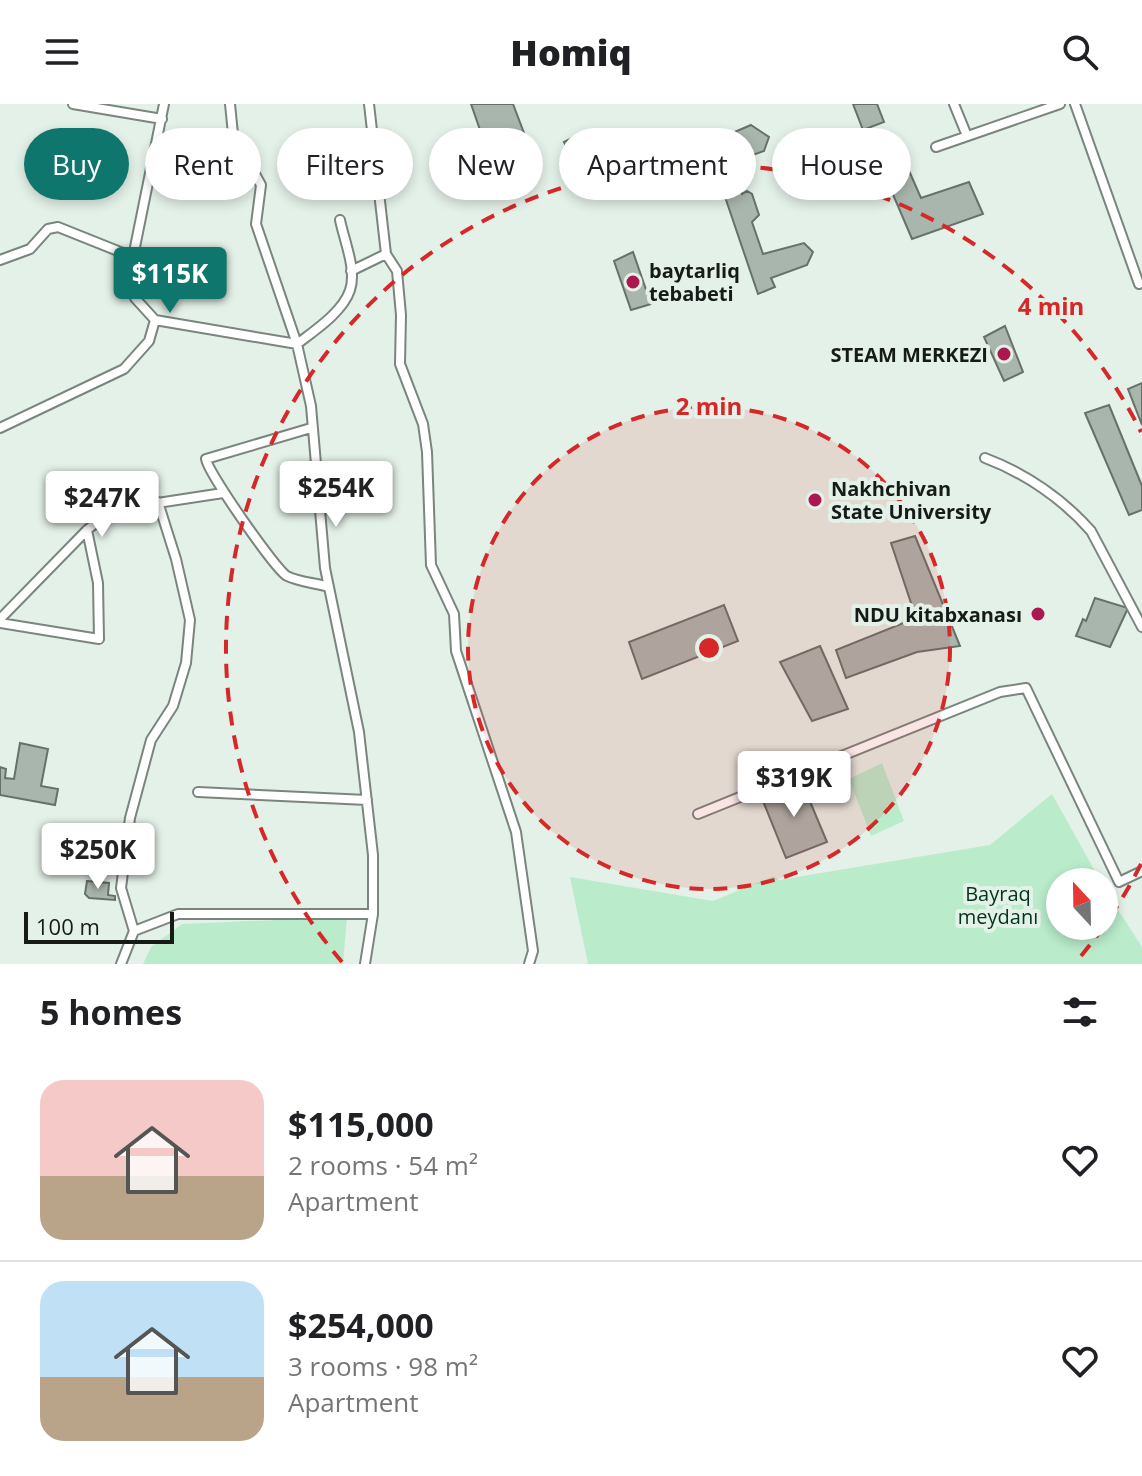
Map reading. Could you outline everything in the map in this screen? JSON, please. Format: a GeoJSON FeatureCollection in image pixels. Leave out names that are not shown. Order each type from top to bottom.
{"type":"FeatureCollection","features":[{"type":"Feature","properties":{"kind":"street"},"geometry":{"type":"LineString","coordinates":[[73,104],[162,119]]}},
{"type":"Feature","properties":{"kind":"street"},"geometry":{"type":"LineString","coordinates":[[164,104],[133,257],[135,298],[155,320],[297,344],[329,319],[350,290],[351,271],[340,220]]}},
{"type":"Feature","properties":{"kind":"street"},"geometry":{"type":"LineString","coordinates":[[230,104],[233,134],[261,185],[256,224],[297,344],[311,406],[319,526],[359,732],[373,855],[373,914],[365,964]]}},
{"type":"Feature","properties":{"kind":"street"},"geometry":{"type":"LineString","coordinates":[[369,104],[386,254],[397,271],[401,315],[400,364],[423,424],[427,452],[431,565],[454,614],[456,651],[516,832],[533,951],[529,964]]}},
{"type":"Feature","properties":{"kind":"street"},"geometry":{"type":"LineString","coordinates":[[954,104],[965,131]]}},
{"type":"Feature","properties":{"kind":"street"},"geometry":{"type":"LineString","coordinates":[[936,147],[1060,104]]}},
{"type":"Feature","properties":{"kind":"street"},"geometry":{"type":"LineString","coordinates":[[1075,104],[1141,286]]}},
{"type":"Feature","properties":{"kind":"street"},"geometry":{"type":"LineString","coordinates":[[0,260],[30,249],[48,229],[58,227],[133,257]]}},
{"type":"Feature","properties":{"kind":"street"},"geometry":{"type":"LineString","coordinates":[[351,271],[386,254]]}},
{"type":"Feature","properties":{"kind":"street"},"geometry":{"type":"LineString","coordinates":[[0,428],[124,369],[149,341],[155,320]]}},
{"type":"Feature","properties":{"kind":"street"},"geometry":{"type":"LineString","coordinates":[[311,428],[206,459],[206,465],[223,493],[285,575],[329,587]]}},
{"type":"Feature","properties":{"kind":"street"},"geometry":{"type":"LineString","coordinates":[[985,458],[1008,466],[1062,502],[1080,519],[1091,531],[1142,627]]}},
{"type":"Feature","properties":{"kind":"street"},"geometry":{"type":"LineString","coordinates":[[0,621],[87,530],[112,510],[223,493]]}},
{"type":"Feature","properties":{"kind":"street"},"geometry":{"type":"LineString","coordinates":[[121,964],[134,931],[121,888],[137,786],[151,740],[173,706],[182,678],[190,620],[176,559],[158,502]]}},
{"type":"Feature","properties":{"kind":"street"},"geometry":{"type":"LineString","coordinates":[[0,621],[99,639],[98,583],[87,530]]}},
{"type":"Feature","properties":{"kind":"street"},"geometry":{"type":"LineString","coordinates":[[698,814],[1000,692],[1026,688],[1119,882],[1142,871]]}},
{"type":"Feature","properties":{"kind":"street"},"geometry":{"type":"LineString","coordinates":[[198,792],[367,800]]}},
{"type":"Feature","properties":{"kind":"street"},"geometry":{"type":"LineString","coordinates":[[134,931],[178,914],[373,914]]}},
{"type":"Feature","properties":{"kind":"green space"},"geometry":{"type":"Polygon","coordinates":[[[882,763],[904,821],[871,836],[849,779],[882,763]]]}},
{"type":"Feature","properties":{"kind":"green space","name":"Bayraq meydanı"},"geometry":{"type":"Polygon","coordinates":[[[1052,794],[1093,868],[1046,868],[1046,940],[1118,940],[1118,910],[1142,947],[1142,964],[588,964],[570,877],[713,901],[774,876],[779,880],[990,845],[1052,794]]]}},
{"type":"Feature","properties":{"kind":"green space"},"geometry":{"type":"Polygon","coordinates":[[[347,917],[343,964],[143,964],[151,947],[182,924],[347,917]]]}},
{"type":"Feature","properties":{"kind":"building"},"geometry":{"type":"Polygon","coordinates":[[[471,104],[513,104],[522,128],[479,128],[471,104]]]}},
{"type":"Feature","properties":{"kind":"building"},"geometry":{"type":"Polygon","coordinates":[[[853,104],[877,104],[884,122],[862,128],[853,104]]]}},
{"type":"Feature","properties":{"kind":"building"},"geometry":{"type":"Polygon","coordinates":[[[756,128],[769,137],[764,151],[756,154],[756,128]]]}},
{"type":"Feature","properties":{"kind":"building"},"geometry":{"type":"Polygon","coordinates":[[[911,175],[921,198],[969,182],[983,214],[912,239],[895,200],[911,200],[911,175]]]}},
{"type":"Feature","properties":{"kind":"building"},"geometry":{"type":"Polygon","coordinates":[[[726,200],[754,200],[759,215],[752,222],[763,254],[804,243],[813,252],[807,265],[771,278],[775,287],[758,294],[726,200]]]}},
{"type":"Feature","properties":{"kind":"building","name":"baytarliq tebabeti"},"geometry":{"type":"Polygon","coordinates":[[[633,252],[651,304],[631,310],[614,261],[633,252]]]}},
{"type":"Feature","properties":{"kind":"building","name":"STEAM MERKEZI"},"geometry":{"type":"Polygon","coordinates":[[[1005,326],[1023,372],[1004,381],[984,337],[1005,326]]]}},
{"type":"Feature","properties":{"kind":"building"},"geometry":{"type":"Polygon","coordinates":[[[1142,383],[1142,425],[1128,389],[1142,383]]]}},
{"type":"Feature","properties":{"kind":"building"},"geometry":{"type":"Polygon","coordinates":[[[1109,405],[1142,486],[1142,510],[1129,515],[1085,413],[1109,405]]]}},
{"type":"Feature","properties":{"kind":"building"},"geometry":{"type":"Polygon","coordinates":[[[915,536],[960,646],[917,652],[846,678],[836,650],[916,618],[891,543],[915,536]]]}},
{"type":"Feature","properties":{"kind":"building"},"geometry":{"type":"Polygon","coordinates":[[[1095,598],[1128,608],[1110,647],[1076,636],[1095,598]]]}},
{"type":"Feature","properties":{"kind":"building"},"geometry":{"type":"Polygon","coordinates":[[[724,605],[738,641],[642,679],[629,642],[724,605]]]}},
{"type":"Feature","properties":{"kind":"building"},"geometry":{"type":"Polygon","coordinates":[[[820,646],[848,709],[812,721],[780,662],[820,646]]]}},
{"type":"Feature","properties":{"kind":"building"},"geometry":{"type":"Polygon","coordinates":[[[20,743],[48,749],[41,786],[58,789],[55,805],[0,795],[0,767],[6,769],[5,778],[14,779],[20,743]]]}},
{"type":"Feature","properties":{"kind":"building"},"geometry":{"type":"Polygon","coordinates":[[[801,780],[827,842],[786,858],[761,796],[801,780]]]}},
{"type":"Feature","properties":{"kind":"building"},"geometry":{"type":"Polygon","coordinates":[[[87,881],[109,883],[108,895],[115,896],[115,900],[89,898],[85,894],[87,881]]]}},
{"type":"Feature","properties":{"kind":"place","name":"baytarliq tebabeti"},"geometry":{"type":"Point","coordinates":[633,282]}},
{"type":"Feature","properties":{"kind":"place","name":"STEAM MERKEZI"},"geometry":{"type":"Point","coordinates":[1004,354]}},
{"type":"Feature","properties":{"kind":"place","name":"Nakhchivan State University"},"geometry":{"type":"Point","coordinates":[815,500]}},
{"type":"Feature","properties":{"kind":"place","name":"NDU kitabxanası"},"geometry":{"type":"Point","coordinates":[1038,614]}}]}
